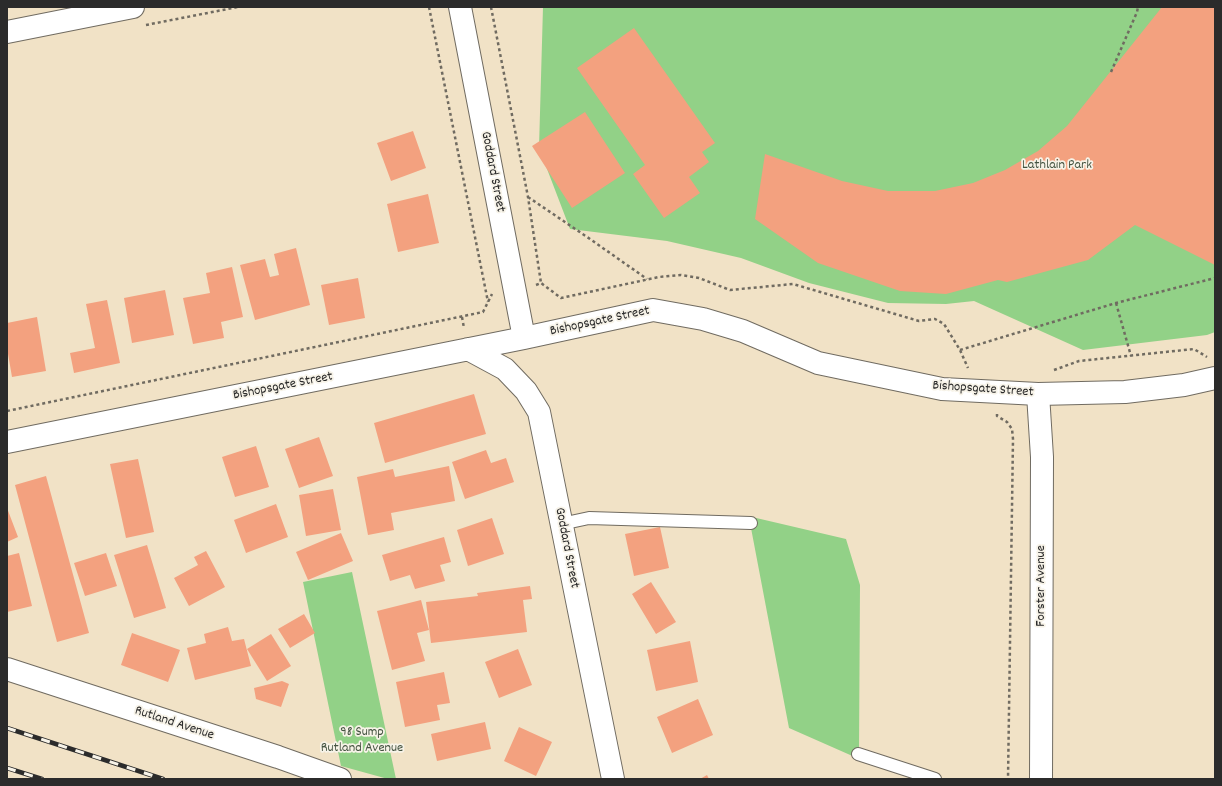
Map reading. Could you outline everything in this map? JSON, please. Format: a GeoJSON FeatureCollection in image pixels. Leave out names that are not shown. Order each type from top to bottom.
{"type":"FeatureCollection","features":[{"type":"Feature","properties":{"kind":"street"},"geometry":{"type":"LineString","coordinates":[[7,32],[133,7]]}},
{"type":"Feature","properties":{"kind":"street","name":"Goddard Street"},"geometry":{"type":"LineString","coordinates":[[460,7],[524,338]]}},
{"type":"Feature","properties":{"kind":"street","name":"Bishopsgate Street"},"geometry":{"type":"LineString","coordinates":[[7,442],[524,338],[653,310],[702,319],[743,331],[818,363],[942,389],[1038,394],[1125,392],[1184,385],[1215,378]]}},
{"type":"Feature","properties":{"kind":"street","name":"Goddard Street"},"geometry":{"type":"LineString","coordinates":[[468,349],[505,369],[526,391],[539,412],[613,779]]}},
{"type":"Feature","properties":{"kind":"street","name":"Forster Avenue"},"geometry":{"type":"LineString","coordinates":[[1038,394],[1042,457],[1041,779]]}},
{"type":"Feature","properties":{"kind":"street","name":"Rutland Avenue"},"geometry":{"type":"LineString","coordinates":[[7,669],[278,757],[340,779]]}},
{"type":"Feature","properties":{"kind":"lane"},"geometry":{"type":"LineString","coordinates":[[561,524],[589,518],[751,523]]}},
{"type":"Feature","properties":{"kind":"lane"},"geometry":{"type":"LineString","coordinates":[[858,754],[935,779]]}},
{"type":"Feature","properties":{"kind":"path"},"geometry":{"type":"LineString","coordinates":[[429,7],[488,302]]}},
{"type":"Feature","properties":{"kind":"path"},"geometry":{"type":"LineString","coordinates":[[491,7],[528,197],[541,283],[561,298],[648,280],[681,275],[699,278],[730,290],[793,284],[919,321],[934,319],[944,324],[969,368]]}},
{"type":"Feature","properties":{"kind":"path"},"geometry":{"type":"LineString","coordinates":[[1111,72],[1138,7]]}},
{"type":"Feature","properties":{"kind":"path"},"geometry":{"type":"LineString","coordinates":[[528,197],[648,280]]}},
{"type":"Feature","properties":{"kind":"path"},"geometry":{"type":"LineString","coordinates":[[960,350],[1116,303],[1215,278]]}},
{"type":"Feature","properties":{"kind":"path"},"geometry":{"type":"LineString","coordinates":[[7,410],[483,312],[492,294],[541,283]]}},
{"type":"Feature","properties":{"kind":"path"},"geometry":{"type":"LineString","coordinates":[[1116,303],[1131,356]]}},
{"type":"Feature","properties":{"kind":"path"},"geometry":{"type":"LineString","coordinates":[[1053,371],[1079,361],[1194,350],[1208,357]]}},
{"type":"Feature","properties":{"kind":"path"},"geometry":{"type":"LineString","coordinates":[[998,392],[997,416],[1007,422],[1012,429],[1013,439],[1008,779]]}},
{"type":"Feature","properties":{"kind":"green space","name":"Lathlain Park"},"geometry":{"type":"Polygon","coordinates":[[[543,7],[1215,7],[1215,332],[1207,335],[1083,350],[974,301],[946,304],[888,303],[809,283],[741,258],[667,241],[570,229],[539,148],[543,7]]]}},
{"type":"Feature","properties":{"kind":"green space"},"geometry":{"type":"Polygon","coordinates":[[[752,517],[846,539],[860,585],[859,751],[857,758],[789,728],[751,528],[752,517]]]}},
{"type":"Feature","properties":{"kind":"green space","name":"98 Sump Rutland Avenue"},"geometry":{"type":"Polygon","coordinates":[[[352,572],[396,779],[388,779],[341,766],[303,582],[352,572]]]}},
{"type":"Feature","properties":{"kind":"building"},"geometry":{"type":"Polygon","coordinates":[[[1162,7],[1215,7],[1215,265],[1135,225],[1088,260],[1007,282],[998,280],[946,294],[900,291],[818,263],[755,219],[765,154],[842,181],[888,191],[935,191],[973,183],[1005,170],[1038,151],[1067,126],[1162,7]]]}},
{"type":"Feature","properties":{"kind":"building"},"geometry":{"type":"Polygon","coordinates":[[[634,28],[715,143],[702,152],[709,162],[689,177],[700,193],[664,218],[633,174],[645,165],[577,68],[634,28]]]}},
{"type":"Feature","properties":{"kind":"building"},"geometry":{"type":"Polygon","coordinates":[[[585,112],[625,173],[572,208],[532,146],[585,112]]]}},
{"type":"Feature","properties":{"kind":"building"},"geometry":{"type":"Polygon","coordinates":[[[413,131],[426,168],[391,181],[377,143],[413,131]]]}},
{"type":"Feature","properties":{"kind":"building"},"geometry":{"type":"Polygon","coordinates":[[[428,194],[439,243],[398,252],[387,204],[428,194]]]}},
{"type":"Feature","properties":{"kind":"building"},"geometry":{"type":"Polygon","coordinates":[[[296,248],[310,305],[255,320],[240,265],[265,259],[270,277],[279,275],[274,254],[296,248]]]}},
{"type":"Feature","properties":{"kind":"building"},"geometry":{"type":"Polygon","coordinates":[[[232,267],[243,317],[221,322],[224,338],[193,344],[183,298],[210,293],[206,273],[232,267]]]}},
{"type":"Feature","properties":{"kind":"building"},"geometry":{"type":"Polygon","coordinates":[[[358,278],[365,318],[329,325],[321,285],[358,278]]]}},
{"type":"Feature","properties":{"kind":"building"},"geometry":{"type":"Polygon","coordinates":[[[165,290],[174,335],[132,343],[124,298],[165,290]]]}},
{"type":"Feature","properties":{"kind":"building"},"geometry":{"type":"Polygon","coordinates":[[[107,300],[120,363],[74,373],[70,353],[95,348],[86,304],[107,300]]]}},
{"type":"Feature","properties":{"kind":"building"},"geometry":{"type":"Polygon","coordinates":[[[37,317],[46,371],[12,377],[7,348],[7,323],[37,317]]]}},
{"type":"Feature","properties":{"kind":"building"},"geometry":{"type":"Polygon","coordinates":[[[474,394],[486,434],[385,463],[374,423],[474,394]]]}},
{"type":"Feature","properties":{"kind":"building"},"geometry":{"type":"Polygon","coordinates":[[[319,437],[333,476],[299,488],[285,449],[319,437]]]}},
{"type":"Feature","properties":{"kind":"building"},"geometry":{"type":"Polygon","coordinates":[[[256,446],[269,487],[235,497],[222,457],[256,446]]]}},
{"type":"Feature","properties":{"kind":"building"},"geometry":{"type":"Polygon","coordinates":[[[486,450],[491,463],[506,458],[514,482],[465,499],[452,462],[486,450]]]}},
{"type":"Feature","properties":{"kind":"building"},"geometry":{"type":"Polygon","coordinates":[[[138,459],[154,532],[126,538],[110,464],[138,459]]]}},
{"type":"Feature","properties":{"kind":"building"},"geometry":{"type":"Polygon","coordinates":[[[449,466],[455,501],[391,513],[394,530],[368,535],[357,477],[393,469],[395,477],[449,466]]]}},
{"type":"Feature","properties":{"kind":"building"},"geometry":{"type":"Polygon","coordinates":[[[46,476],[89,633],[57,642],[15,485],[46,476]]]}},
{"type":"Feature","properties":{"kind":"building"},"geometry":{"type":"Polygon","coordinates":[[[333,489],[341,530],[306,536],[299,495],[333,489]]]}},
{"type":"Feature","properties":{"kind":"building"},"geometry":{"type":"Polygon","coordinates":[[[276,504],[288,537],[246,553],[234,520],[276,504]]]}},
{"type":"Feature","properties":{"kind":"building"},"geometry":{"type":"Polygon","coordinates":[[[7,508],[18,537],[7,542],[7,508]]]}},
{"type":"Feature","properties":{"kind":"building"},"geometry":{"type":"Polygon","coordinates":[[[492,518],[504,554],[468,566],[457,530],[492,518]]]}},
{"type":"Feature","properties":{"kind":"building"},"geometry":{"type":"Polygon","coordinates":[[[660,527],[669,568],[634,576],[625,534],[660,527]]]}},
{"type":"Feature","properties":{"kind":"building"},"geometry":{"type":"Polygon","coordinates":[[[341,533],[353,561],[308,580],[296,552],[341,533]]]}},
{"type":"Feature","properties":{"kind":"building"},"geometry":{"type":"Polygon","coordinates":[[[444,537],[451,562],[440,565],[445,581],[415,589],[410,575],[390,581],[382,555],[444,537]]]}},
{"type":"Feature","properties":{"kind":"building"},"geometry":{"type":"Polygon","coordinates":[[[147,545],[166,608],[134,618],[114,555],[147,545]]]}},
{"type":"Feature","properties":{"kind":"building"},"geometry":{"type":"Polygon","coordinates":[[[206,551],[225,587],[189,606],[174,578],[198,565],[194,557],[206,551]]]}},
{"type":"Feature","properties":{"kind":"building"},"geometry":{"type":"Polygon","coordinates":[[[19,553],[32,606],[7,612],[7,556],[19,553]]]}},
{"type":"Feature","properties":{"kind":"building"},"geometry":{"type":"Polygon","coordinates":[[[106,553],[117,586],[85,596],[74,563],[106,553]]]}},
{"type":"Feature","properties":{"kind":"building"},"geometry":{"type":"Polygon","coordinates":[[[651,582],[676,622],[656,634],[632,594],[651,582]]]}},
{"type":"Feature","properties":{"kind":"building"},"geometry":{"type":"Polygon","coordinates":[[[530,586],[532,599],[523,600],[527,632],[431,643],[426,602],[478,596],[477,593],[530,586]]]}},
{"type":"Feature","properties":{"kind":"building"},"geometry":{"type":"Polygon","coordinates":[[[421,600],[429,630],[417,633],[425,661],[392,670],[377,611],[421,600]]]}},
{"type":"Feature","properties":{"kind":"building"},"geometry":{"type":"Polygon","coordinates":[[[304,614],[315,633],[290,648],[278,629],[304,614]]]}},
{"type":"Feature","properties":{"kind":"building"},"geometry":{"type":"Polygon","coordinates":[[[228,627],[232,641],[244,639],[251,666],[195,680],[187,648],[206,643],[204,634],[228,627]]]}},
{"type":"Feature","properties":{"kind":"building"},"geometry":{"type":"Polygon","coordinates":[[[132,633],[180,650],[168,682],[121,665],[132,633]]]}},
{"type":"Feature","properties":{"kind":"building"},"geometry":{"type":"Polygon","coordinates":[[[271,634],[291,666],[267,681],[247,649],[271,634]]]}},
{"type":"Feature","properties":{"kind":"building"},"geometry":{"type":"Polygon","coordinates":[[[690,641],[698,682],[656,691],[647,650],[690,641]]]}},
{"type":"Feature","properties":{"kind":"building"},"geometry":{"type":"Polygon","coordinates":[[[518,649],[532,685],[499,698],[485,662],[518,649]]]}},
{"type":"Feature","properties":{"kind":"building"},"geometry":{"type":"Polygon","coordinates":[[[444,672],[450,703],[437,705],[440,720],[405,727],[396,682],[444,672]]]}},
{"type":"Feature","properties":{"kind":"building"},"geometry":{"type":"Polygon","coordinates":[[[282,681],[289,684],[281,707],[256,699],[254,688],[282,681]]]}},
{"type":"Feature","properties":{"kind":"building"},"geometry":{"type":"Polygon","coordinates":[[[698,699],[713,735],[672,753],[657,717],[698,699]]]}},
{"type":"Feature","properties":{"kind":"building"},"geometry":{"type":"Polygon","coordinates":[[[485,722],[491,749],[437,761],[431,734],[485,722]]]}},
{"type":"Feature","properties":{"kind":"building"},"geometry":{"type":"Polygon","coordinates":[[[519,727],[552,742],[536,776],[504,761],[519,727]]]}},
{"type":"Feature","properties":{"kind":"building"},"geometry":{"type":"Polygon","coordinates":[[[707,775],[709,779],[700,779],[707,775]]]}},
{"type":"Feature","properties":{"kind":"railway"},"geometry":{"type":"LineString","coordinates":[[7,728],[163,779]]}},
{"type":"Feature","properties":{"kind":"railway"},"geometry":{"type":"LineString","coordinates":[[7,768],[42,779]]}}]}
